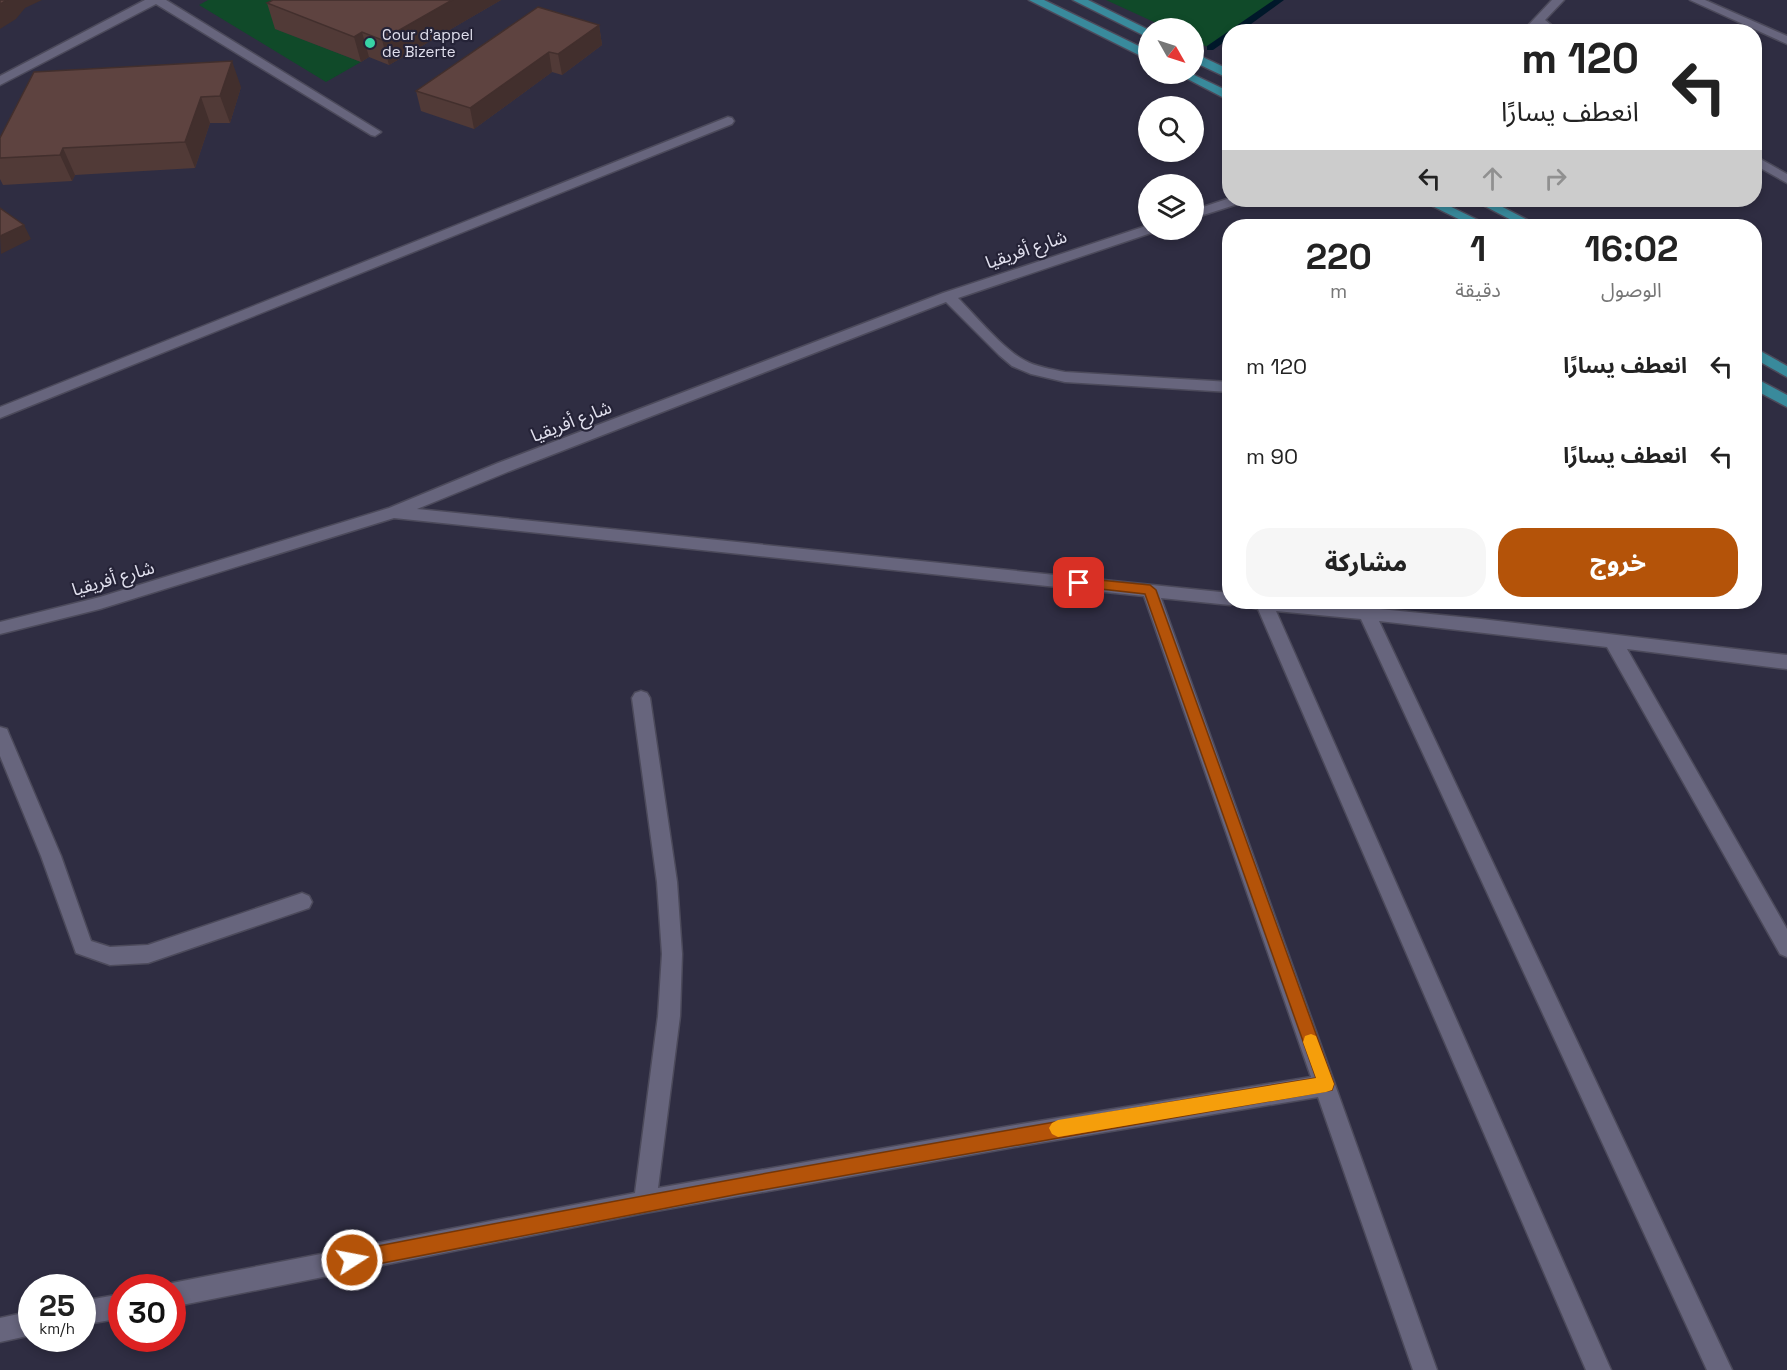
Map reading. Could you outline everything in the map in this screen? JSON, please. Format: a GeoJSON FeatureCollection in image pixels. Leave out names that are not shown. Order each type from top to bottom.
{"type":"FeatureCollection","features":[{"type":"Feature","properties":{"kind":"main road"},"geometry":{"type":"LineString","coordinates":[[1035,0],[1138,51]]}},
{"type":"Feature","properties":{"kind":"main road"},"geometry":{"type":"LineString","coordinates":[[1079,0],[1138,30]]}},
{"type":"Feature","properties":{"kind":"main road"},"geometry":{"type":"LineString","coordinates":[[1204,62],[1222,71]]}},
{"type":"Feature","properties":{"kind":"main road"},"geometry":{"type":"LineString","coordinates":[[1204,84],[1222,93]]}},
{"type":"Feature","properties":{"kind":"main road"},"geometry":{"type":"LineString","coordinates":[[1442,207],[1468,219]]}},
{"type":"Feature","properties":{"kind":"main road"},"geometry":{"type":"LineString","coordinates":[[1494,207],[1518,219]]}},
{"type":"Feature","properties":{"kind":"main road"},"geometry":{"type":"LineString","coordinates":[[1762,357],[1787,372]]}},
{"type":"Feature","properties":{"kind":"main road"},"geometry":{"type":"LineString","coordinates":[[1762,386],[1787,402]]}},
{"type":"Feature","properties":{"kind":"street"},"geometry":{"type":"LineString","coordinates":[[0,81],[156,0],[375,132]]}},
{"type":"Feature","properties":{"kind":"street"},"geometry":{"type":"LineString","coordinates":[[1535,24],[1558,0]]}},
{"type":"Feature","properties":{"kind":"street"},"geometry":{"type":"LineString","coordinates":[[1696,0],[1751,24]]}},
{"type":"Feature","properties":{"kind":"street"},"geometry":{"type":"LineString","coordinates":[[1538,21],[1543,24]]}},
{"type":"Feature","properties":{"kind":"street"},"geometry":{"type":"LineString","coordinates":[[1762,29],[1787,40]]}},
{"type":"Feature","properties":{"kind":"street"},"geometry":{"type":"LineString","coordinates":[[0,413],[728,121]]}},
{"type":"Feature","properties":{"kind":"street"},"geometry":{"type":"LineString","coordinates":[[1762,164],[1787,179]]}},
{"type":"Feature","properties":{"kind":"street"},"geometry":{"type":"LineString","coordinates":[[1204,211],[1222,205]]}},
{"type":"Feature","properties":{"kind":"street","name":"شارع أفريقيا"},"geometry":{"type":"LineString","coordinates":[[0,628],[133,593],[395,512],[504,467],[948,296],[1138,233]]}},
{"type":"Feature","properties":{"kind":"street"},"geometry":{"type":"LineString","coordinates":[[948,296],[1004,352],[1017,363],[1036,371],[1065,377],[1222,387]]}},
{"type":"Feature","properties":{"kind":"street"},"geometry":{"type":"LineString","coordinates":[[395,512],[1222,598]]}},
{"type":"Feature","properties":{"kind":"street"},"geometry":{"type":"LineString","coordinates":[[1150,590],[1425,1370]]}},
{"type":"Feature","properties":{"kind":"street"},"geometry":{"type":"LineString","coordinates":[[1261,609],[1599,1370]]}},
{"type":"Feature","properties":{"kind":"street"},"geometry":{"type":"LineString","coordinates":[[1322,609],[1787,662]]}},
{"type":"Feature","properties":{"kind":"street"},"geometry":{"type":"LineString","coordinates":[[1368,614],[1592,1100],[1720,1370]]}},
{"type":"Feature","properties":{"kind":"street"},"geometry":{"type":"LineString","coordinates":[[1613,641],[1787,948]]}},
{"type":"Feature","properties":{"kind":"street"},"geometry":{"type":"LineString","coordinates":[[641,698],[667,882],[672,954],[669,1016],[645,1202]]}},
{"type":"Feature","properties":{"kind":"street"},"geometry":{"type":"LineString","coordinates":[[0,734],[51,856],[83,947],[110,956],[148,954],[302,902]]}},
{"type":"Feature","properties":{"kind":"street"},"geometry":{"type":"LineString","coordinates":[[186,1292],[645,1202],[1020,1135],[1326,1084]]}},
{"type":"Feature","properties":{"kind":"street"},"geometry":{"type":"LineString","coordinates":[[0,1330],[18,1326]]}},
{"type":"Feature","properties":{"kind":"green space"},"geometry":{"type":"Polygon","coordinates":[[[208,0],[299,0],[276,29],[361,62],[326,82],[199,5],[208,0]]]}},
{"type":"Feature","properties":{"kind":"green space"},"geometry":{"type":"Polygon","coordinates":[[[1106,0],[1280,0],[1244,24],[1222,24],[1222,40],[1210,48],[1204,45],[1204,18],[1145,18],[1106,0]]]}},
{"type":"Feature","properties":{"kind":"building"},"geometry":{"type":"Polygon","coordinates":[[[273,0],[452,0],[382,40],[362,32],[354,37],[267,3],[273,0]]]}},
{"type":"Feature","properties":{"kind":"building"},"geometry":{"type":"Polygon","coordinates":[[[538,7],[599,25],[558,54],[549,52],[470,108],[416,91],[538,7]]]}},
{"type":"Feature","properties":{"kind":"building"},"geometry":{"type":"Polygon","coordinates":[[[232,61],[220,96],[201,97],[185,142],[63,148],[60,155],[0,158],[0,138],[34,72],[232,61]]]}},
{"type":"Feature","properties":{"kind":"building"},"geometry":{"type":"Polygon","coordinates":[[[0,208],[24,225],[0,236],[0,208]]]}},
{"type":"Feature","properties":{"kind":"waterway"},"geometry":{"type":"LineString","coordinates":[[1246,24],[1280,0]]}},
{"type":"Feature","properties":{"kind":"waterway"},"geometry":{"type":"LineString","coordinates":[[1210,48],[1222,40]]}},
{"type":"Feature","properties":{"kind":"slow traffic"},"geometry":{"type":"LineString","coordinates":[[1058,1128],[1326,1084],[1311,1042]]}},
{"type":"Feature","properties":{"kind":"place","name":"Cour d'appel de Bizerte"},"geometry":{"type":"Point","coordinates":[370,43]}},
{"type":"Feature","properties":{"kind":"route"},"geometry":{"type":"LineString","coordinates":[[352,1260],[739,1185],[1326,1084],[1150,590],[1079,583]]}}]}
